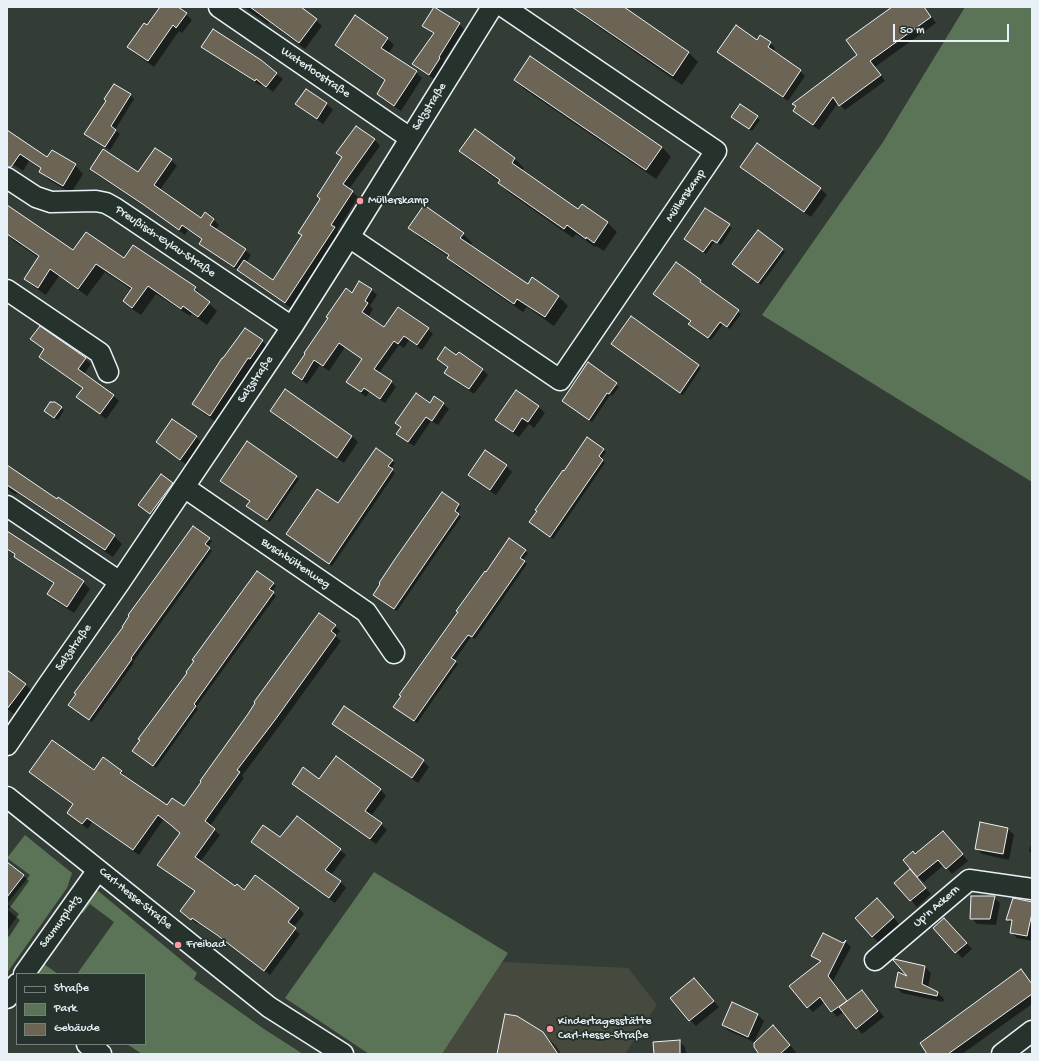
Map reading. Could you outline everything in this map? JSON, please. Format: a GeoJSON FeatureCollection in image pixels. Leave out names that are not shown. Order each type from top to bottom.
{"type":"FeatureCollection","features":[{"type":"Feature","properties":{"kind":"street","name":"Waterloostraße"},"geometry":{"type":"LineString","coordinates":[[219,7],[410,138]]}},
{"type":"Feature","properties":{"kind":"street","name":"Salzstraße"},"geometry":{"type":"LineString","coordinates":[[7,745],[120,582],[292,327],[350,237],[492,7]]}},
{"type":"Feature","properties":{"kind":"street","name":"Müllerskamp"},"geometry":{"type":"LineString","coordinates":[[350,237],[560,380],[716,151],[504,7]]}},
{"type":"Feature","properties":{"kind":"street","name":"Preußisch-Eylau-Straße"},"geometry":{"type":"LineString","coordinates":[[7,178],[36,197],[51,202],[96,201],[106,203],[292,327]]}},
{"type":"Feature","properties":{"kind":"street"},"geometry":{"type":"LineString","coordinates":[[7,290],[100,353],[108,372]]}},
{"type":"Feature","properties":{"kind":"street","name":"Buschbültenweg"},"geometry":{"type":"LineString","coordinates":[[184,487],[366,612],[394,653]]}},
{"type":"Feature","properties":{"kind":"street"},"geometry":{"type":"LineString","coordinates":[[7,506],[120,582]]}},
{"type":"Feature","properties":{"kind":"street","name":"Carl-Hesse-Straße"},"geometry":{"type":"LineString","coordinates":[[7,797],[270,1007],[343,1054]]}},
{"type":"Feature","properties":{"kind":"street","name":"Saumurplatz"},"geometry":{"type":"LineString","coordinates":[[25,973],[98,870]]}},
{"type":"Feature","properties":{"kind":"street","name":"Up'n Ackern"},"geometry":{"type":"LineString","coordinates":[[876,960],[969,880],[1032,889]]}},
{"type":"Feature","properties":{"kind":"street"},"geometry":{"type":"LineString","coordinates":[[1002,1054],[1032,1032]]}},
{"type":"Feature","properties":{"kind":"street"},"geometry":{"type":"LineString","coordinates":[[88,1045],[101,1054]]}},
{"type":"Feature","properties":{"kind":"shaded area","name":"Kindertagesstätte Carl-Hesse-Straße"},"geometry":{"type":"Polygon","coordinates":[[[502,962],[628,968],[657,1005],[625,1054],[442,1054],[502,962]]]}},
{"type":"Feature","properties":{"kind":"green space"},"geometry":{"type":"Polygon","coordinates":[[[965,7],[1032,7],[1032,482],[762,315],[883,142],[965,7]]]}},
{"type":"Feature","properties":{"kind":"green space"},"geometry":{"type":"Polygon","coordinates":[[[25,835],[72,873],[67,888],[7,973],[7,931],[19,914],[7,904],[30,875],[7,858],[25,835]]]}},
{"type":"Feature","properties":{"kind":"green space"},"geometry":{"type":"Polygon","coordinates":[[[374,872],[508,953],[442,1054],[369,1054],[285,998],[374,872]]]}},
{"type":"Feature","properties":{"kind":"green space"},"geometry":{"type":"Polygon","coordinates":[[[97,890],[197,973],[194,979],[264,1029],[303,1054],[142,1054],[128,1045],[146,1045],[146,973],[78,973],[114,922],[90,904],[83,913],[79,911],[97,890]]]}},
{"type":"Feature","properties":{"kind":"green space"},"geometry":{"type":"Polygon","coordinates":[[[50,954],[44,964],[57,973],[35,973],[50,954]]]}},
{"type":"Feature","properties":{"kind":"building"},"geometry":{"type":"Polygon","coordinates":[[[160,7],[178,7],[187,13],[176,28],[173,25],[148,61],[127,47],[144,23],[147,25],[160,7]]]}},
{"type":"Feature","properties":{"kind":"building"},"geometry":{"type":"Polygon","coordinates":[[[250,7],[301,7],[317,19],[299,43],[250,7]]]}},
{"type":"Feature","properties":{"kind":"building"},"geometry":{"type":"Polygon","coordinates":[[[434,7],[460,23],[429,75],[412,64],[434,33],[422,26],[434,7]]]}},
{"type":"Feature","properties":{"kind":"building"},"geometry":{"type":"Polygon","coordinates":[[[572,7],[624,7],[689,52],[673,76],[572,7]]]}},
{"type":"Feature","properties":{"kind":"building"},"geometry":{"type":"Polygon","coordinates":[[[892,7],[924,7],[931,17],[870,61],[881,75],[839,106],[833,97],[813,125],[793,111],[796,106],[792,104],[857,55],[846,40],[892,7]]]}},
{"type":"Feature","properties":{"kind":"building"},"geometry":{"type":"Polygon","coordinates":[[[355,15],[388,38],[381,48],[417,71],[394,106],[377,94],[385,80],[335,45],[355,15]]]}},
{"type":"Feature","properties":{"kind":"building"},"geometry":{"type":"Polygon","coordinates":[[[736,25],[757,40],[760,35],[771,42],[768,47],[801,70],[783,97],[717,52],[736,25]]]}},
{"type":"Feature","properties":{"kind":"building"},"geometry":{"type":"Polygon","coordinates":[[[213,29],[261,60],[277,73],[266,87],[256,79],[255,81],[201,47],[213,29]]]}},
{"type":"Feature","properties":{"kind":"building"},"geometry":{"type":"Polygon","coordinates":[[[530,56],[662,147],[646,170],[514,80],[530,56]]]}},
{"type":"Feature","properties":{"kind":"building"},"geometry":{"type":"Polygon","coordinates":[[[114,84],[131,94],[111,126],[116,130],[105,147],[84,134],[106,101],[104,99],[114,84]]]}},
{"type":"Feature","properties":{"kind":"building"},"geometry":{"type":"Polygon","coordinates":[[[306,89],[327,103],[317,119],[295,104],[306,89]]]}},
{"type":"Feature","properties":{"kind":"building"},"geometry":{"type":"Polygon","coordinates":[[[740,104],[758,116],[749,129],[731,117],[740,104]]]}},
{"type":"Feature","properties":{"kind":"building"},"geometry":{"type":"Polygon","coordinates":[[[356,126],[375,139],[343,184],[353,191],[331,225],[335,227],[285,303],[237,270],[244,260],[273,280],[302,235],[298,233],[320,199],[317,196],[342,157],[336,153],[356,126]]]}},
{"type":"Feature","properties":{"kind":"building"},"geometry":{"type":"Polygon","coordinates":[[[475,129],[515,158],[512,163],[578,209],[582,204],[608,222],[594,243],[567,225],[564,229],[498,183],[500,180],[459,151],[475,129]]]}},
{"type":"Feature","properties":{"kind":"building"},"geometry":{"type":"Polygon","coordinates":[[[7,130],[47,157],[52,150],[76,164],[63,186],[39,172],[41,168],[20,154],[11,167],[7,167],[7,130]]]}},
{"type":"Feature","properties":{"kind":"building"},"geometry":{"type":"Polygon","coordinates":[[[757,143],[821,188],[804,212],[740,167],[757,143]]]}},
{"type":"Feature","properties":{"kind":"building"},"geometry":{"type":"Polygon","coordinates":[[[155,148],[172,159],[154,185],[201,218],[205,212],[214,219],[210,225],[246,249],[234,267],[199,244],[202,239],[182,225],[179,230],[90,169],[103,149],[138,172],[155,148]]]}},
{"type":"Feature","properties":{"kind":"building"},"geometry":{"type":"Polygon","coordinates":[[[7,205],[73,250],[86,232],[124,258],[133,245],[196,287],[194,290],[210,302],[198,317],[183,306],[181,309],[148,286],[132,308],[123,301],[132,288],[96,264],[78,289],[50,269],[38,288],[24,279],[39,256],[7,234],[7,205]]]}},
{"type":"Feature","properties":{"kind":"building"},"geometry":{"type":"Polygon","coordinates":[[[424,205],[464,233],[460,238],[528,284],[532,277],[559,296],[545,317],[517,299],[514,304],[447,258],[449,255],[408,228],[424,205]]]}},
{"type":"Feature","properties":{"kind":"building"},"geometry":{"type":"Polygon","coordinates":[[[705,208],[730,224],[717,243],[712,240],[703,252],[684,239],[705,208]]]}},
{"type":"Feature","properties":{"kind":"building"},"geometry":{"type":"Polygon","coordinates":[[[758,230],[783,249],[758,283],[732,264],[758,230]]]}},
{"type":"Feature","properties":{"kind":"building"},"geometry":{"type":"Polygon","coordinates":[[[676,262],[701,280],[700,282],[739,310],[727,327],[720,322],[708,338],[688,324],[691,321],[653,294],[676,262]]]}},
{"type":"Feature","properties":{"kind":"building"},"geometry":{"type":"Polygon","coordinates":[[[359,281],[372,289],[365,301],[368,303],[362,312],[384,327],[398,307],[429,328],[417,345],[404,336],[398,344],[394,341],[374,369],[392,381],[380,399],[364,388],[361,392],[346,382],[362,359],[339,343],[323,366],[314,360],[302,380],[292,373],[328,318],[326,317],[346,288],[352,293],[359,281]]]}},
{"type":"Feature","properties":{"kind":"building"},"geometry":{"type":"Polygon","coordinates":[[[631,316],[699,365],[680,393],[611,344],[631,316]]]}},
{"type":"Feature","properties":{"kind":"building"},"geometry":{"type":"Polygon","coordinates":[[[40,326],[86,358],[78,369],[114,395],[100,414],[76,397],[83,388],[39,357],[44,349],[30,339],[40,326]]]}},
{"type":"Feature","properties":{"kind":"building"},"geometry":{"type":"Polygon","coordinates":[[[245,328],[263,340],[250,359],[248,358],[210,416],[192,404],[222,358],[245,328]]]}},
{"type":"Feature","properties":{"kind":"building"},"geometry":{"type":"Polygon","coordinates":[[[445,347],[456,355],[459,352],[483,369],[469,389],[444,373],[448,367],[437,359],[445,347]]]}},
{"type":"Feature","properties":{"kind":"building"},"geometry":{"type":"Polygon","coordinates":[[[588,362],[617,383],[609,394],[607,393],[589,420],[562,401],[588,362]]]}},
{"type":"Feature","properties":{"kind":"building"},"geometry":{"type":"Polygon","coordinates":[[[285,389],[352,436],[337,458],[270,411],[285,389]]]}},
{"type":"Feature","properties":{"kind":"building"},"geometry":{"type":"Polygon","coordinates":[[[516,390],[539,406],[528,422],[522,418],[513,432],[495,420],[516,390]]]}},
{"type":"Feature","properties":{"kind":"building"},"geometry":{"type":"Polygon","coordinates":[[[416,393],[430,403],[434,396],[444,403],[432,421],[426,417],[408,442],[396,434],[401,427],[395,423],[416,393]]]}},
{"type":"Feature","properties":{"kind":"building"},"geometry":{"type":"Polygon","coordinates":[[[50,402],[55,402],[62,407],[54,418],[44,411],[50,402]]]}},
{"type":"Feature","properties":{"kind":"building"},"geometry":{"type":"Polygon","coordinates":[[[172,419],[197,436],[180,460],[156,442],[172,419]]]}},
{"type":"Feature","properties":{"kind":"building"},"geometry":{"type":"Polygon","coordinates":[[[587,437],[604,449],[599,456],[603,460],[550,537],[529,522],[537,511],[535,510],[587,437]]]}},
{"type":"Feature","properties":{"kind":"building"},"geometry":{"type":"Polygon","coordinates":[[[247,441],[297,476],[267,520],[246,506],[250,501],[220,481],[247,441]]]}},
{"type":"Feature","properties":{"kind":"building"},"geometry":{"type":"Polygon","coordinates":[[[376,448],[393,460],[388,466],[393,469],[329,564],[286,534],[317,489],[338,503],[376,448]]]}},
{"type":"Feature","properties":{"kind":"building"},"geometry":{"type":"Polygon","coordinates":[[[485,450],[507,465],[490,490],[468,475],[485,450]]]}},
{"type":"Feature","properties":{"kind":"building"},"geometry":{"type":"Polygon","coordinates":[[[7,465],[57,499],[58,497],[115,535],[105,550],[7,485],[7,465]]]}},
{"type":"Feature","properties":{"kind":"building"},"geometry":{"type":"Polygon","coordinates":[[[161,474],[173,483],[150,514],[138,505],[161,474]]]}},
{"type":"Feature","properties":{"kind":"building"},"geometry":{"type":"Polygon","coordinates":[[[442,492],[459,504],[455,511],[459,514],[394,609],[373,595],[395,559],[442,492]]]}},
{"type":"Feature","properties":{"kind":"building"},"geometry":{"type":"Polygon","coordinates":[[[193,526],[210,538],[205,544],[210,548],[131,658],[132,659],[89,720],[68,705],[76,694],[74,693],[123,627],[129,616],[128,615],[193,526]]]}},
{"type":"Feature","properties":{"kind":"building"},"geometry":{"type":"Polygon","coordinates":[[[7,531],[84,581],[67,607],[47,594],[54,583],[14,557],[15,554],[7,549],[7,531]]]}},
{"type":"Feature","properties":{"kind":"building"},"geometry":{"type":"Polygon","coordinates":[[[509,538],[526,550],[520,558],[525,561],[472,637],[468,635],[451,658],[456,661],[414,721],[393,707],[401,696],[399,695],[458,612],[456,611],[485,571],[486,572],[509,538]]]}},
{"type":"Feature","properties":{"kind":"building"},"geometry":{"type":"Polygon","coordinates":[[[257,571],[274,583],[269,589],[274,592],[194,704],[196,706],[153,766],[132,751],[140,740],[138,739],[187,673],[186,672],[194,661],[192,660],[257,571]]]}},
{"type":"Feature","properties":{"kind":"building"},"geometry":{"type":"Polygon","coordinates":[[[319,613],[336,625],[331,631],[336,635],[237,770],[240,772],[205,821],[215,829],[195,857],[235,886],[237,884],[244,890],[255,875],[299,908],[288,922],[296,928],[264,971],[217,935],[192,918],[191,920],[180,911],[195,891],[157,865],[180,833],[172,826],[158,815],[133,850],[87,818],[82,824],[67,813],[73,804],[29,772],[52,740],[94,770],[103,757],[122,771],[120,773],[167,805],[172,798],[184,806],[248,714],[255,703],[254,702],[319,613]]]}},
{"type":"Feature","properties":{"kind":"building"},"geometry":{"type":"Polygon","coordinates":[[[7,670],[26,684],[7,709],[7,670]]]}},
{"type":"Feature","properties":{"kind":"building"},"geometry":{"type":"Polygon","coordinates":[[[344,706],[424,760],[412,778],[332,724],[344,706]]]}},
{"type":"Feature","properties":{"kind":"building"},"geometry":{"type":"Polygon","coordinates":[[[336,756],[381,789],[365,811],[382,823],[370,839],[292,784],[303,767],[319,779],[336,756]]]}},
{"type":"Feature","properties":{"kind":"building"},"geometry":{"type":"Polygon","coordinates":[[[297,816],[341,849],[325,870],[341,881],[329,898],[251,842],[263,825],[280,837],[297,816]]]}},
{"type":"Feature","properties":{"kind":"building"},"geometry":{"type":"Polygon","coordinates":[[[980,822],[1008,828],[1003,854],[975,849],[980,822]]]}},
{"type":"Feature","properties":{"kind":"building"},"geometry":{"type":"Polygon","coordinates":[[[943,831],[963,854],[946,869],[938,860],[917,877],[903,860],[913,851],[915,854],[943,831]]]}},
{"type":"Feature","properties":{"kind":"building"},"geometry":{"type":"Polygon","coordinates":[[[7,862],[24,875],[7,897],[7,862]]]}},
{"type":"Feature","properties":{"kind":"building"},"geometry":{"type":"Polygon","coordinates":[[[910,869],[926,888],[910,901],[894,883],[910,869]]]}},
{"type":"Feature","properties":{"kind":"building"},"geometry":{"type":"Polygon","coordinates":[[[971,896],[995,896],[990,919],[970,919],[971,896]]]}},
{"type":"Feature","properties":{"kind":"building"},"geometry":{"type":"Polygon","coordinates":[[[877,898],[894,917],[872,937],[855,918],[877,898]]]}},
{"type":"Feature","properties":{"kind":"building"},"geometry":{"type":"Polygon","coordinates":[[[1013,898],[1032,902],[1032,913],[1027,936],[1010,933],[1012,920],[1006,920],[1013,898]]]}},
{"type":"Feature","properties":{"kind":"building"},"geometry":{"type":"Polygon","coordinates":[[[944,918],[967,943],[955,953],[933,928],[944,918]]]}},
{"type":"Feature","properties":{"kind":"building"},"geometry":{"type":"Polygon","coordinates":[[[823,933],[843,943],[846,940],[828,976],[847,1001],[831,1012],[820,997],[807,1008],[789,986],[821,961],[811,956],[823,933]]]}},
{"type":"Feature","properties":{"kind":"building"},"geometry":{"type":"Polygon","coordinates":[[[893,960],[925,966],[922,984],[938,992],[937,996],[895,987],[898,972],[907,976],[893,960]]]}},
{"type":"Feature","properties":{"kind":"building"},"geometry":{"type":"Polygon","coordinates":[[[1021,969],[1032,984],[1032,994],[948,1054],[927,1054],[920,1043],[1021,969]]]}},
{"type":"Feature","properties":{"kind":"building"},"geometry":{"type":"Polygon","coordinates":[[[694,978],[714,1001],[689,1021],[670,998],[694,978]]]}},
{"type":"Feature","properties":{"kind":"building"},"geometry":{"type":"Polygon","coordinates":[[[862,990],[878,1011],[856,1029],[839,1007],[862,990]]]}},
{"type":"Feature","properties":{"kind":"building"},"geometry":{"type":"Polygon","coordinates":[[[732,1002],[758,1014],[748,1037],[722,1025],[732,1002]]]}},
{"type":"Feature","properties":{"kind":"building"},"geometry":{"type":"Polygon","coordinates":[[[505,1014],[517,1016],[543,1032],[558,1054],[497,1054],[505,1014]]]}},
{"type":"Feature","properties":{"kind":"building"},"geometry":{"type":"Polygon","coordinates":[[[773,1025],[790,1045],[780,1054],[759,1054],[754,1047],[754,1043],[773,1025]]]}},
{"type":"Feature","properties":{"kind":"building"},"geometry":{"type":"Polygon","coordinates":[[[680,1040],[680,1054],[654,1054],[653,1042],[680,1040]]]}},
{"type":"Feature","properties":{"kind":"place","name":"Müllerskamp"},"geometry":{"type":"Point","coordinates":[360,201]}},
{"type":"Feature","properties":{"kind":"place","name":"Freibad"},"geometry":{"type":"Point","coordinates":[178,945]}},
{"type":"Feature","properties":{"kind":"place","name":"Kindertagesstätte Carl-Hesse-Straße"},"geometry":{"type":"Point","coordinates":[550,1029]}}]}
